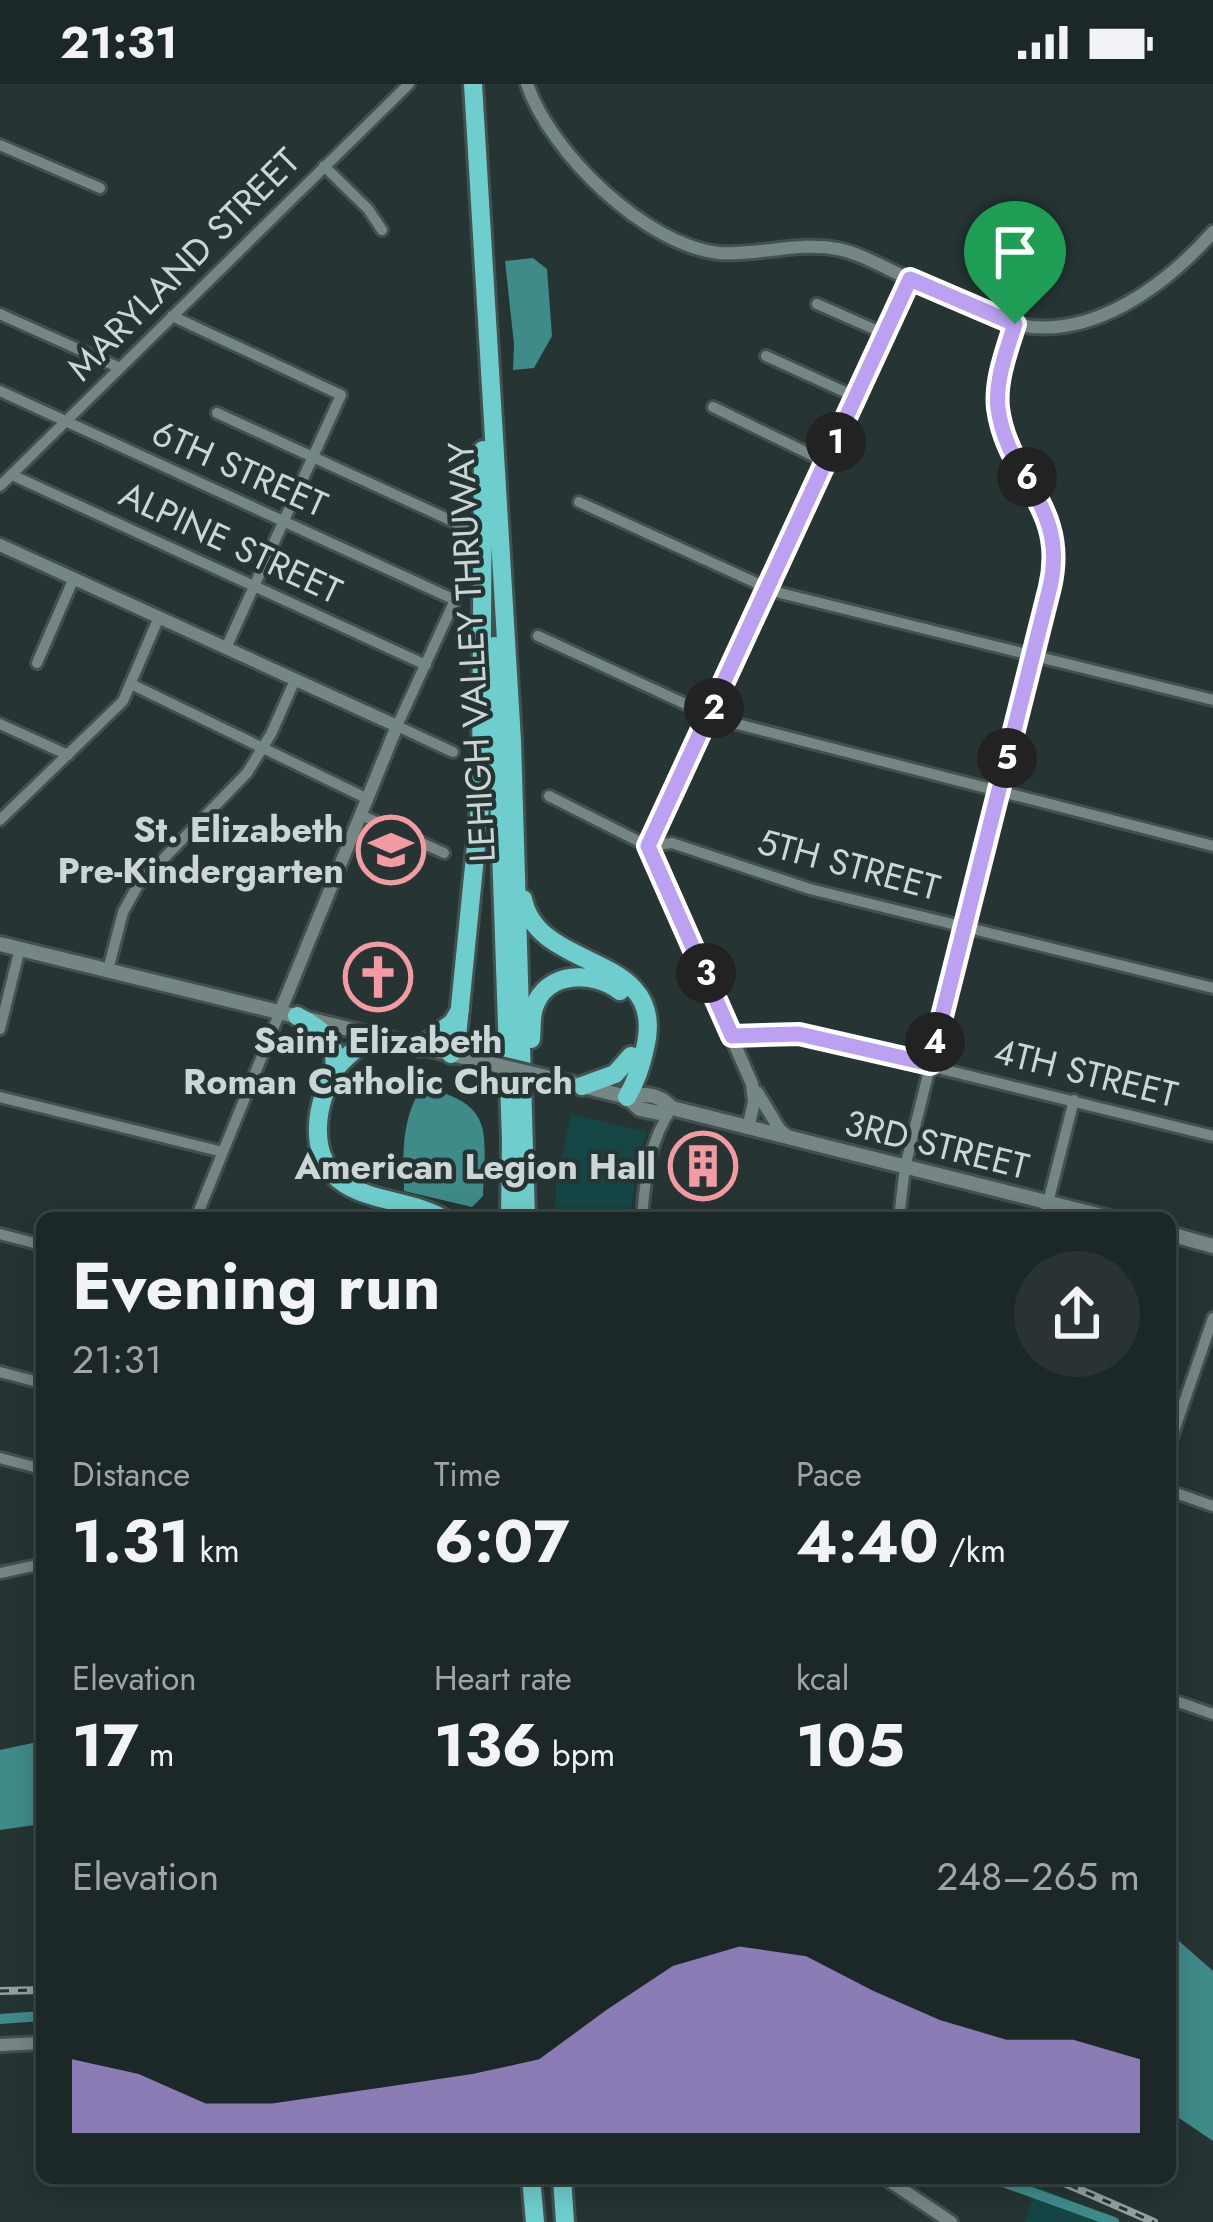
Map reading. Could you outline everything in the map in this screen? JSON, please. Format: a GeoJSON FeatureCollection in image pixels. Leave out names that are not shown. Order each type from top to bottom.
{"type":"FeatureCollection","features":[{"type":"Feature","properties":{"kind":"highway","name":"LEHIGH VALLEY THRUWAY"},"geometry":{"type":"LineString","coordinates":[[460,84],[492,582],[510,1212]]}},
{"type":"Feature","properties":{"kind":"highway","name":"LEHIGH VALLEY THRUWAY"},"geometry":{"type":"LineString","coordinates":[[473,84],[512,741],[526,1212]]}},
{"type":"Feature","properties":{"kind":"highway"},"geometry":{"type":"LineString","coordinates":[[451,1054],[458,1037],[481,796],[483,450]]}},
{"type":"Feature","properties":{"kind":"highway"},"geometry":{"type":"LineString","coordinates":[[512,741],[523,901],[528,916],[547,939],[622,978],[644,1006],[647,1041],[638,1080],[627,1097]]}},
{"type":"Feature","properties":{"kind":"highway"},"geometry":{"type":"LineString","coordinates":[[524,1152],[533,1010],[545,990],[557,982],[579,976],[603,980],[626,997],[635,1018],[627,1097]]}},
{"type":"Feature","properties":{"kind":"highway"},"geometry":{"type":"LineString","coordinates":[[421,1047],[453,1022],[460,1010]]}},
{"type":"Feature","properties":{"kind":"highway"},"geometry":{"type":"LineString","coordinates":[[289,1014],[327,1035],[335,1055],[318,1127],[320,1153],[328,1168],[355,1189],[430,1212]]}},
{"type":"Feature","properties":{"kind":"highway"},"geometry":{"type":"LineString","coordinates":[[333,1076],[341,1062],[373,1035]]}},
{"type":"Feature","properties":{"kind":"highway"},"geometry":{"type":"LineString","coordinates":[[581,1086],[616,1073],[631,1056]]}},
{"type":"Feature","properties":{"kind":"highway"},"geometry":{"type":"LineString","coordinates":[[532,2184],[535,2222]]}},
{"type":"Feature","properties":{"kind":"highway"},"geometry":{"type":"LineString","coordinates":[[562,2184],[565,2222]]}},
{"type":"Feature","properties":{"kind":"main road","name":"3RD STREET"},"geometry":{"type":"LineString","coordinates":[[0,944],[627,1097],[663,1098],[672,1108],[905,1167],[1047,1210]]}},
{"type":"Feature","properties":{"kind":"main road"},"geometry":{"type":"LineString","coordinates":[[1176,1236],[1213,1246]]}},
{"type":"Feature","properties":{"kind":"street","name":"MARYLAND STREET"},"geometry":{"type":"LineString","coordinates":[[0,486],[409,84]]}},
{"type":"Feature","properties":{"kind":"street"},"geometry":{"type":"LineString","coordinates":[[527,84],[544,122],[574,164],[644,219],[688,246],[726,253],[838,249],[1015,324],[1060,328],[1113,311],[1184,264],[1213,232]]}},
{"type":"Feature","properties":{"kind":"street"},"geometry":{"type":"LineString","coordinates":[[0,165],[4,147],[100,188]]}},
{"type":"Feature","properties":{"kind":"street"},"geometry":{"type":"LineString","coordinates":[[324,166],[368,209],[382,230]]}},
{"type":"Feature","properties":{"kind":"street"},"geometry":{"type":"LineString","coordinates":[[791,1139],[780,1130],[752,1084],[648,846],[910,279]]}},
{"type":"Feature","properties":{"kind":"street"},"geometry":{"type":"LineString","coordinates":[[817,304],[885,334]]}},
{"type":"Feature","properties":{"kind":"street"},"geometry":{"type":"LineString","coordinates":[[0,314],[120,368]]}},
{"type":"Feature","properties":{"kind":"street"},"geometry":{"type":"LineString","coordinates":[[172,316],[340,394],[226,648]]}},
{"type":"Feature","properties":{"kind":"street"},"geometry":{"type":"LineString","coordinates":[[900,1212],[905,1167],[1054,568],[1048,516],[1006,436],[998,410],[1000,380],[1015,324]]}},
{"type":"Feature","properties":{"kind":"street"},"geometry":{"type":"LineString","coordinates":[[766,356],[856,397]]}},
{"type":"Feature","properties":{"kind":"street","name":"6TH STREET"},"geometry":{"type":"LineString","coordinates":[[0,392],[455,600],[426,665]]}},
{"type":"Feature","properties":{"kind":"street"},"geometry":{"type":"LineString","coordinates":[[713,407],[826,462]]}},
{"type":"Feature","properties":{"kind":"street"},"geometry":{"type":"LineString","coordinates":[[217,413],[463,526]]}},
{"type":"Feature","properties":{"kind":"street","name":"ALPINE STREET"},"geometry":{"type":"LineString","coordinates":[[12,475],[426,665]]}},
{"type":"Feature","properties":{"kind":"street"},"geometry":{"type":"LineString","coordinates":[[579,502],[768,589],[1213,700]]}},
{"type":"Feature","properties":{"kind":"street"},"geometry":{"type":"LineString","coordinates":[[0,545],[453,752]]}},
{"type":"Feature","properties":{"kind":"street"},"geometry":{"type":"LineString","coordinates":[[37,663],[74,578]]}},
{"type":"Feature","properties":{"kind":"street"},"geometry":{"type":"LineString","coordinates":[[0,820],[123,701],[159,617]]}},
{"type":"Feature","properties":{"kind":"street"},"geometry":{"type":"LineString","coordinates":[[538,636],[710,716],[1213,845]]}},
{"type":"Feature","properties":{"kind":"street"},"geometry":{"type":"LineString","coordinates":[[199,1212],[289,1014],[361,815],[426,665]]}},
{"type":"Feature","properties":{"kind":"street"},"geometry":{"type":"LineString","coordinates":[[107,970],[123,912],[138,885],[230,793],[262,750],[295,680]]}},
{"type":"Feature","properties":{"kind":"street"},"geometry":{"type":"LineString","coordinates":[[130,684],[368,799]]}},
{"type":"Feature","properties":{"kind":"street"},"geometry":{"type":"LineString","coordinates":[[1,725],[68,755]]}},
{"type":"Feature","properties":{"kind":"street","name":"5TH STREET"},"geometry":{"type":"LineString","coordinates":[[549,796],[648,846],[672,843],[810,889],[1213,988]]}},
{"type":"Feature","properties":{"kind":"street"},"geometry":{"type":"LineString","coordinates":[[361,815],[444,853]]}},
{"type":"Feature","properties":{"kind":"street"},"geometry":{"type":"LineString","coordinates":[[0,1029],[20,948]]}},
{"type":"Feature","properties":{"kind":"street","name":"4TH STREET"},"geometry":{"type":"LineString","coordinates":[[732,1036],[799,1034],[1213,1136]]}},
{"type":"Feature","properties":{"kind":"street"},"geometry":{"type":"LineString","coordinates":[[748,1128],[754,1102],[752,1084]]}},
{"type":"Feature","properties":{"kind":"street"},"geometry":{"type":"LineString","coordinates":[[0,1097],[224,1152]]}},
{"type":"Feature","properties":{"kind":"street"},"geometry":{"type":"LineString","coordinates":[[1047,1210],[1075,1100]]}},
{"type":"Feature","properties":{"kind":"street"},"geometry":{"type":"LineString","coordinates":[[643,1212],[649,1160],[672,1108]]}},
{"type":"Feature","properties":{"kind":"street"},"geometry":{"type":"LineString","coordinates":[[0,1234],[36,1243]]}},
{"type":"Feature","properties":{"kind":"street"},"geometry":{"type":"LineString","coordinates":[[1176,1426],[1213,1318]]}},
{"type":"Feature","properties":{"kind":"street"},"geometry":{"type":"LineString","coordinates":[[0,1372],[36,1381]]}},
{"type":"Feature","properties":{"kind":"street"},"geometry":{"type":"LineString","coordinates":[[0,1458],[36,1467]]}},
{"type":"Feature","properties":{"kind":"street"},"geometry":{"type":"LineString","coordinates":[[1176,1493],[1213,1506]]}},
{"type":"Feature","properties":{"kind":"street"},"geometry":{"type":"LineString","coordinates":[[0,1573],[36,1565]]}},
{"type":"Feature","properties":{"kind":"street"},"geometry":{"type":"LineString","coordinates":[[1176,1701],[1213,1714]]}},
{"type":"Feature","properties":{"kind":"street"},"geometry":{"type":"LineString","coordinates":[[0,2045],[36,2043]]}},
{"type":"Feature","properties":{"kind":"street"},"geometry":{"type":"LineString","coordinates":[[894,2184],[951,2222]]}},
{"type":"Feature","properties":{"kind":"shaded area"},"geometry":{"type":"Polygon","coordinates":[[[533,258],[547,269],[552,336],[534,368],[513,370],[505,261],[533,258]]]}},
{"type":"Feature","properties":{"kind":"shaded area"},"geometry":{"type":"Polygon","coordinates":[[[422,1087],[463,1102],[481,1123],[483,1196],[472,1207],[404,1191],[407,1124],[422,1087]]]}},
{"type":"Feature","properties":{"kind":"shaded area"},"geometry":{"type":"Polygon","coordinates":[[[571,1114],[647,1132],[638,1158],[631,1212],[554,1212],[571,1114]]]}},
{"type":"Feature","properties":{"kind":"shaded area"},"geometry":{"type":"Polygon","coordinates":[[[36,1742],[36,1825],[0,1830],[0,1750],[36,1742]]]}},
{"type":"Feature","properties":{"kind":"shaded area"},"geometry":{"type":"Polygon","coordinates":[[[1176,1938],[1213,1971],[1213,2141],[1176,2116],[1176,1938]]]}},
{"type":"Feature","properties":{"kind":"shaded area"},"geometry":{"type":"Polygon","coordinates":[[[1036,2186],[1123,2222],[1025,2222],[1036,2186]]]}},
{"type":"Feature","properties":{"kind":"waterway"},"geometry":{"type":"LineString","coordinates":[[0,2019],[36,2016]]}},
{"type":"Feature","properties":{"kind":"waterway"},"geometry":{"type":"LineString","coordinates":[[1009,2184],[1114,2222]]}},
{"type":"Feature","properties":{"kind":"railway"},"geometry":{"type":"LineString","coordinates":[[0,1991],[36,1990]]}},
{"type":"Feature","properties":{"kind":"railway"},"geometry":{"type":"LineString","coordinates":[[1067,2184],[1154,2222]]}},
{"type":"Feature","properties":{"kind":"place","name":"St. Elizabeth Pre-Kindergarten"},"geometry":{"type":"Point","coordinates":[391,850]}},
{"type":"Feature","properties":{"kind":"place","name":"Saint Elizabeth Roman Catholic Church"},"geometry":{"type":"Point","coordinates":[378,977]}},
{"type":"Feature","properties":{"kind":"place","name":"American Legion Hall"},"geometry":{"type":"Point","coordinates":[703,1166]}},
{"type":"Feature","properties":{"kind":"route"},"geometry":{"type":"LineString","coordinates":[[910,279],[1015,324],[1000,380],[998,410],[1006,436],[1048,516],[1054,568],[930,1064],[799,1034],[732,1036],[648,846],[910,279]]}}]}
